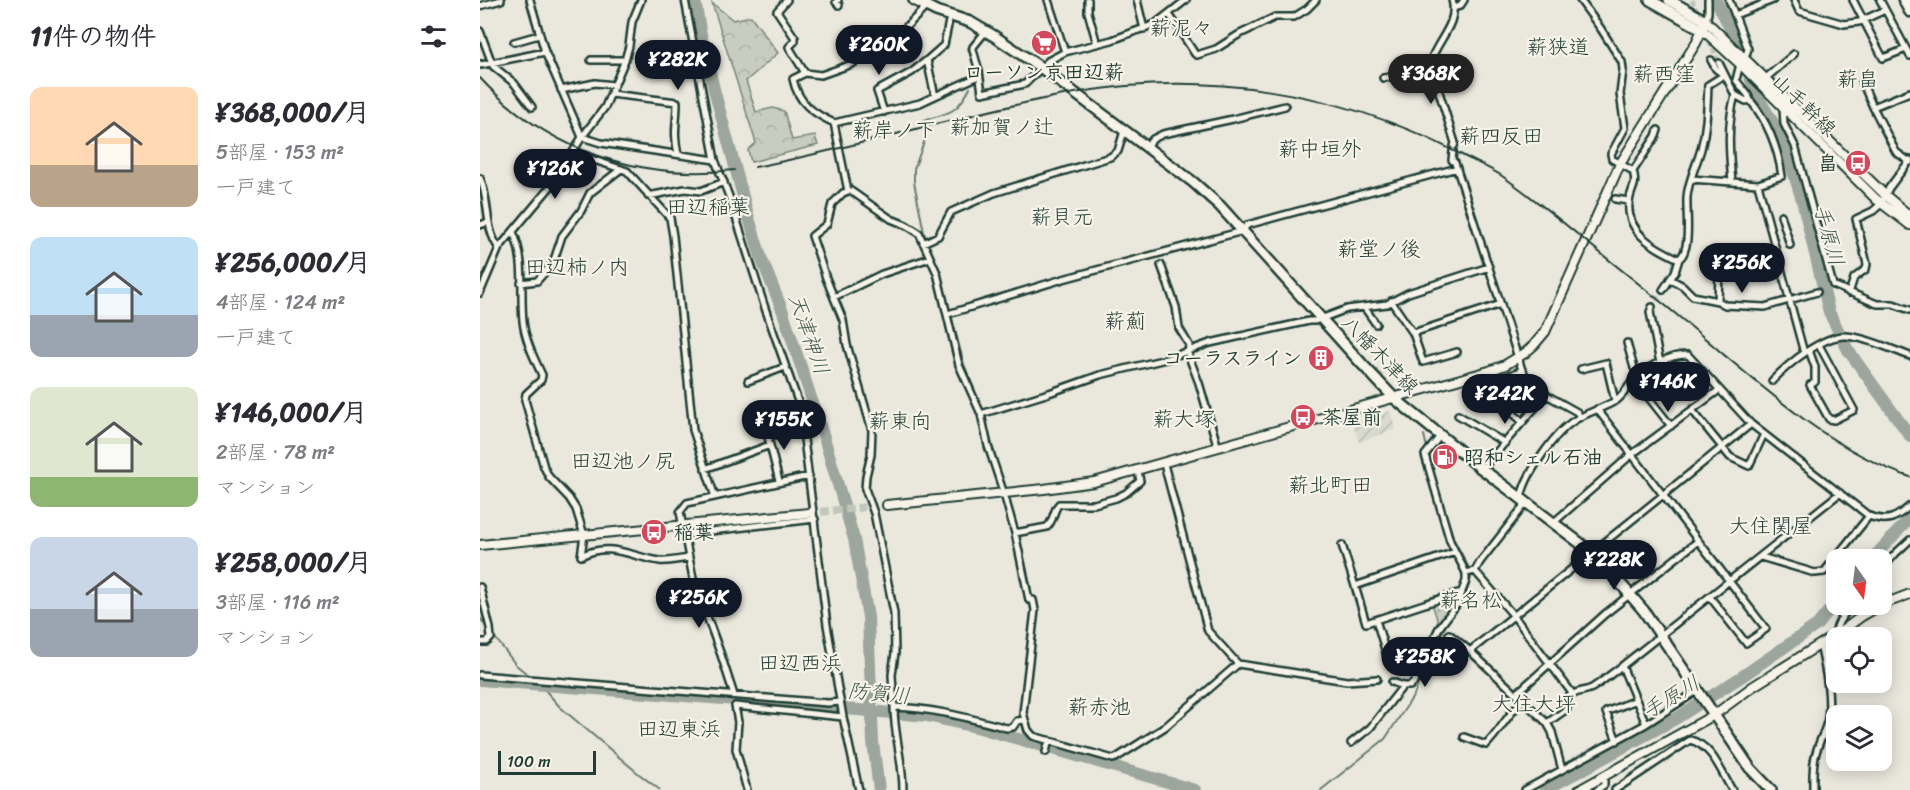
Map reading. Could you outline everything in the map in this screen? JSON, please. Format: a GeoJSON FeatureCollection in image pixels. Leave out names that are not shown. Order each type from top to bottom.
{"type":"FeatureCollection","features":[{"type":"Feature","properties":{"kind":"highway"},"geometry":{"type":"LineString","coordinates":[[1904,0],[1910,11]]}},
{"type":"Feature","properties":{"kind":"main road","name":"八幡木津線"},"geometry":{"type":"LineString","coordinates":[[914,0],[926,8],[970,22],[986,31],[1040,68],[1193,182],[1220,206],[1394,398],[1591,553],[1630,594],[1750,768],[1771,790]]}},
{"type":"Feature","properties":{"kind":"main road"},"geometry":{"type":"LineString","coordinates":[[1650,0],[1704,26]]}},
{"type":"Feature","properties":{"kind":"main road"},"geometry":{"type":"LineString","coordinates":[[1669,0],[1704,26]]}},
{"type":"Feature","properties":{"kind":"street"},"geometry":{"type":"LineString","coordinates":[[480,6],[501,0]]}},
{"type":"Feature","properties":{"kind":"street"},"geometry":{"type":"LineString","coordinates":[[530,0],[545,52],[582,137],[601,143],[715,160]]}},
{"type":"Feature","properties":{"kind":"street"},"geometry":{"type":"LineString","coordinates":[[480,293],[499,248],[556,180],[582,137],[605,107],[625,60],[632,22],[641,0]]}},
{"type":"Feature","properties":{"kind":"street"},"geometry":{"type":"LineString","coordinates":[[685,0],[715,160],[800,407],[827,625],[840,702],[859,790]]}},
{"type":"Feature","properties":{"kind":"street"},"geometry":{"type":"LineString","coordinates":[[787,0],[777,11],[795,38],[789,47],[805,73]]}},
{"type":"Feature","properties":{"kind":"street"},"geometry":{"type":"LineString","coordinates":[[1048,0],[1065,52]]}},
{"type":"Feature","properties":{"kind":"street"},"geometry":{"type":"LineString","coordinates":[[1088,0],[1088,12],[1097,44]]}},
{"type":"Feature","properties":{"kind":"street"},"geometry":{"type":"LineString","coordinates":[[1137,0],[1144,29]]}},
{"type":"Feature","properties":{"kind":"street"},"geometry":{"type":"LineString","coordinates":[[986,31],[973,47],[982,93],[1025,84],[1048,61],[1065,52],[1144,29],[1155,24],[1186,0]]}},
{"type":"Feature","properties":{"kind":"street"},"geometry":{"type":"LineString","coordinates":[[1168,14],[1197,56],[1216,49],[1238,35],[1275,17],[1294,17],[1316,0]]}},
{"type":"Feature","properties":{"kind":"street"},"geometry":{"type":"LineString","coordinates":[[1383,78],[1402,75],[1430,63],[1452,20],[1455,8],[1452,0]]}},
{"type":"Feature","properties":{"kind":"street"},"geometry":{"type":"LineString","coordinates":[[1455,8],[1460,6],[1464,0]]}},
{"type":"Feature","properties":{"kind":"street"},"geometry":{"type":"LineString","coordinates":[[1580,0],[1622,62],[1620,94],[1625,128],[1611,154],[1612,159],[1633,171],[1636,182],[1629,201],[1629,217],[1634,228],[1642,237],[1679,259]]}},
{"type":"Feature","properties":{"kind":"street"},"geometry":{"type":"LineString","coordinates":[[887,505],[1004,494],[1094,482],[1489,371],[1518,358],[1534,345],[1552,319],[1620,164],[1704,26],[1708,13],[1708,0]]}},
{"type":"Feature","properties":{"kind":"street"},"geometry":{"type":"LineString","coordinates":[[1691,179],[1758,184],[1782,176],[1775,141],[1758,110],[1736,80],[1748,49],[1729,0]]}},
{"type":"Feature","properties":{"kind":"street"},"geometry":{"type":"LineString","coordinates":[[1735,15],[1773,0]]}},
{"type":"Feature","properties":{"kind":"street"},"geometry":{"type":"LineString","coordinates":[[1794,0],[1799,11],[1844,24],[1863,20],[1885,10]]}},
{"type":"Feature","properties":{"kind":"street"},"geometry":{"type":"LineString","coordinates":[[1853,0],[1882,58],[1906,49]]}},
{"type":"Feature","properties":{"kind":"street"},"geometry":{"type":"LineString","coordinates":[[1880,0],[1910,56]]}},
{"type":"Feature","properties":{"kind":"street"},"geometry":{"type":"LineString","coordinates":[[926,8],[903,30],[852,64],[821,75],[805,73],[794,79],[795,88],[804,104],[834,123],[920,103],[979,76]]}},
{"type":"Feature","properties":{"kind":"street"},"geometry":{"type":"LineString","coordinates":[[884,112],[877,91],[912,72],[944,45],[950,16]]}},
{"type":"Feature","properties":{"kind":"street","name":"山手幹線"},"geometry":{"type":"LineString","coordinates":[[1704,26],[1722,36],[1758,83],[1881,204],[1910,225]]}},
{"type":"Feature","properties":{"kind":"street","name":"山手幹線"},"geometry":{"type":"LineString","coordinates":[[1704,26],[1730,55],[1752,65],[1885,195],[1910,216]]}},
{"type":"Feature","properties":{"kind":"street"},"geometry":{"type":"LineString","coordinates":[[480,31],[493,66],[514,83],[532,107]]}},
{"type":"Feature","properties":{"kind":"street"},"geometry":{"type":"LineString","coordinates":[[514,42],[539,35]]}},
{"type":"Feature","properties":{"kind":"street"},"geometry":{"type":"LineString","coordinates":[[480,63],[481,65],[545,52]]}},
{"type":"Feature","properties":{"kind":"street"},"geometry":{"type":"LineString","coordinates":[[1766,78],[1794,54]]}},
{"type":"Feature","properties":{"kind":"street"},"geometry":{"type":"LineString","coordinates":[[591,60],[625,60]]}},
{"type":"Feature","properties":{"kind":"street"},"geometry":{"type":"LineString","coordinates":[[927,60],[935,96]]}},
{"type":"Feature","properties":{"kind":"street"},"geometry":{"type":"LineString","coordinates":[[1711,60],[1716,69],[1724,75]]}},
{"type":"Feature","properties":{"kind":"street"},"geometry":{"type":"LineString","coordinates":[[1430,63],[1455,143],[1452,160],[1457,168],[1522,370],[1534,388],[1577,412],[1580,417]]}},
{"type":"Feature","properties":{"kind":"street"},"geometry":{"type":"LineString","coordinates":[[1719,63],[1735,94],[1746,101],[1750,100]]}},
{"type":"Feature","properties":{"kind":"street"},"geometry":{"type":"LineString","coordinates":[[1663,290],[1687,247],[1687,194],[1707,120],[1708,85],[1724,75]]}},
{"type":"Feature","properties":{"kind":"street"},"geometry":{"type":"LineString","coordinates":[[1849,293],[1854,278],[1866,269],[1867,264],[1856,219],[1873,211],[1881,204],[1910,161],[1896,152],[1862,82]]}},
{"type":"Feature","properties":{"kind":"street"},"geometry":{"type":"LineString","coordinates":[[561,90],[595,83],[614,86]]}},
{"type":"Feature","properties":{"kind":"street"},"geometry":{"type":"LineString","coordinates":[[1873,107],[1910,92]]}},
{"type":"Feature","properties":{"kind":"street"},"geometry":{"type":"LineString","coordinates":[[611,94],[677,102],[674,136],[678,154]]}},
{"type":"Feature","properties":{"kind":"street"},"geometry":{"type":"LineString","coordinates":[[1732,182],[1728,121],[1735,94]]}},
{"type":"Feature","properties":{"kind":"street"},"geometry":{"type":"LineString","coordinates":[[1146,147],[1153,139],[1163,134],[1285,105]]}},
{"type":"Feature","properties":{"kind":"street"},"geometry":{"type":"LineString","coordinates":[[1783,108],[1784,124],[1795,146],[1833,285],[1877,304],[1893,304],[1910,310]]}},
{"type":"Feature","properties":{"kind":"street"},"geometry":{"type":"LineString","coordinates":[[834,123],[848,191]]}},
{"type":"Feature","properties":{"kind":"street"},"geometry":{"type":"LineString","coordinates":[[1633,171],[1658,130]]}},
{"type":"Feature","properties":{"kind":"street"},"geometry":{"type":"LineString","coordinates":[[925,242],[938,236],[946,217],[960,207],[994,193],[1110,157],[1118,151],[1124,131]]}},
{"type":"Feature","properties":{"kind":"street"},"geometry":{"type":"LineString","coordinates":[[573,153],[627,171],[670,218],[693,430],[715,497]]}},
{"type":"Feature","properties":{"kind":"street"},"geometry":{"type":"LineString","coordinates":[[950,313],[1063,279],[1243,231],[1247,225],[1457,168]]}},
{"type":"Feature","properties":{"kind":"street"},"geometry":{"type":"LineString","coordinates":[[521,283],[537,280],[553,263],[562,236],[590,193],[621,169]]}},
{"type":"Feature","properties":{"kind":"street"},"geometry":{"type":"LineString","coordinates":[[480,178],[486,190],[489,222],[499,248]]}},
{"type":"Feature","properties":{"kind":"street"},"geometry":{"type":"LineString","coordinates":[[648,196],[685,189],[701,190],[724,182]]}},
{"type":"Feature","properties":{"kind":"street"},"geometry":{"type":"LineString","coordinates":[[1758,184],[1790,300],[1807,351],[1815,367],[1815,382],[1810,386],[1829,419],[1834,420],[1854,410],[1819,345]]}},
{"type":"Feature","properties":{"kind":"street"},"geometry":{"type":"LineString","coordinates":[[903,790],[901,756],[894,725],[892,675],[895,653],[894,613],[874,513],[865,489],[871,455],[872,430],[852,363],[843,320],[812,236],[827,224],[832,204],[848,191],[891,219],[919,233],[937,273],[950,313],[959,365],[983,413],[988,446],[1017,532],[1029,600],[1033,600],[1035,610],[1023,713],[1028,730],[1033,736],[1048,742],[1113,759],[1165,727],[1238,664]]}},
{"type":"Feature","properties":{"kind":"street"},"geometry":{"type":"LineString","coordinates":[[1615,199],[1629,201]]}},
{"type":"Feature","properties":{"kind":"street"},"geometry":{"type":"LineString","coordinates":[[1781,215],[1790,245]]}},
{"type":"Feature","properties":{"kind":"street"},"geometry":{"type":"LineString","coordinates":[[480,225],[489,222]]}},
{"type":"Feature","properties":{"kind":"street"},"geometry":{"type":"LineString","coordinates":[[1772,233],[1785,230]]}},
{"type":"Feature","properties":{"kind":"street"},"geometry":{"type":"LineString","coordinates":[[513,232],[519,244],[521,256],[523,324],[527,341],[542,375],[541,380],[526,394],[525,400],[544,467],[549,477],[576,509],[584,535],[581,556],[608,549],[661,561],[689,558]]}},
{"type":"Feature","properties":{"kind":"street"},"geometry":{"type":"LineString","coordinates":[[834,297],[874,277],[930,258]]}},
{"type":"Feature","properties":{"kind":"street"},"geometry":{"type":"LineString","coordinates":[[1718,301],[1719,274],[1780,263]]}},
{"type":"Feature","properties":{"kind":"street"},"geometry":{"type":"LineString","coordinates":[[1161,265],[1176,307],[1179,328],[1189,345],[1188,354],[1218,448]]}},
{"type":"Feature","properties":{"kind":"street"},"geometry":{"type":"LineString","coordinates":[[983,413],[1100,375],[1188,350],[1321,318],[1341,311],[1387,304],[1408,293],[1489,267]]}},
{"type":"Feature","properties":{"kind":"street"},"geometry":{"type":"LineString","coordinates":[[1670,279],[1683,286],[1693,296],[1718,301],[1725,305],[1765,307],[1816,292]]}},
{"type":"Feature","properties":{"kind":"street"},"geometry":{"type":"LineString","coordinates":[[1391,301],[1413,333],[1423,362],[1457,352]]}},
{"type":"Feature","properties":{"kind":"street"},"geometry":{"type":"LineString","coordinates":[[1413,333],[1501,304]]}},
{"type":"Feature","properties":{"kind":"street"},"geometry":{"type":"LineString","coordinates":[[1652,307],[1650,312],[1660,363]]}},
{"type":"Feature","properties":{"kind":"street"},"geometry":{"type":"LineString","coordinates":[[1364,308],[1372,322]]}},
{"type":"Feature","properties":{"kind":"street"},"geometry":{"type":"LineString","coordinates":[[1772,381],[1789,364],[1807,351],[1836,336],[1850,336],[1910,356]]}},
{"type":"Feature","properties":{"kind":"street"},"geometry":{"type":"LineString","coordinates":[[1627,343],[1634,368],[1640,375]]}},
{"type":"Feature","properties":{"kind":"street"},"geometry":{"type":"LineString","coordinates":[[1392,682],[1410,686],[1414,682],[1444,619],[1457,604],[1470,572],[1480,562],[1524,500],[1522,490],[1537,461],[1560,433],[1580,417],[1615,401],[1640,375],[1680,354],[1688,355],[1751,424],[1869,516],[1889,519],[1898,516],[1910,506]]}},
{"type":"Feature","properties":{"kind":"street"},"geometry":{"type":"LineString","coordinates":[[1581,369],[1606,363],[1615,401]]}},
{"type":"Feature","properties":{"kind":"street"},"geometry":{"type":"LineString","coordinates":[[748,381],[785,367]]}},
{"type":"Feature","properties":{"kind":"street"},"geometry":{"type":"LineString","coordinates":[[1522,370],[1484,384],[1484,388],[1523,422]]}},
{"type":"Feature","properties":{"kind":"street"},"geometry":{"type":"LineString","coordinates":[[1633,381],[1671,426]]}},
{"type":"Feature","properties":{"kind":"street"},"geometry":{"type":"LineString","coordinates":[[1553,523],[1632,455],[1719,390]]}},
{"type":"Feature","properties":{"kind":"street"},"geometry":{"type":"LineString","coordinates":[[1482,469],[1546,395]]}},
{"type":"Feature","properties":{"kind":"street"},"geometry":{"type":"LineString","coordinates":[[1597,409],[1766,629],[1746,643],[1710,597]]}},
{"type":"Feature","properties":{"kind":"street"},"geometry":{"type":"LineString","coordinates":[[1692,410],[1730,457],[1749,466],[1764,434]]}},
{"type":"Feature","properties":{"kind":"street"},"geometry":{"type":"LineString","coordinates":[[1458,415],[1505,442]]}},
{"type":"Feature","properties":{"kind":"street"},"geometry":{"type":"LineString","coordinates":[[1470,651],[1751,424]]}},
{"type":"Feature","properties":{"kind":"street"},"geometry":{"type":"LineString","coordinates":[[779,481],[768,437],[803,430]]}},
{"type":"Feature","properties":{"kind":"street"},"geometry":{"type":"LineString","coordinates":[[1440,436],[1425,455],[1455,552],[1470,572],[1513,615],[1572,693]]}},
{"type":"Feature","properties":{"kind":"street"},"geometry":{"type":"LineString","coordinates":[[705,469],[770,446]]}},
{"type":"Feature","properties":{"kind":"street"},"geometry":{"type":"LineString","coordinates":[[1164,464],[1208,631],[1238,664],[1347,681],[1377,679]]}},
{"type":"Feature","properties":{"kind":"street"},"geometry":{"type":"LineString","coordinates":[[1017,532],[1047,527],[1059,504],[1094,504],[1126,494],[1140,481],[1138,471]]}},
{"type":"Feature","properties":{"kind":"street"},"geometry":{"type":"LineString","coordinates":[[734,695],[693,578],[680,512],[687,503],[809,476]]}},
{"type":"Feature","properties":{"kind":"street"},"geometry":{"type":"LineString","coordinates":[[1547,723],[1567,709],[1568,697],[1572,693],[1592,687],[1622,666],[1840,493]]}},
{"type":"Feature","properties":{"kind":"street"},"geometry":{"type":"LineString","coordinates":[[480,545],[683,525],[812,516]]}},
{"type":"Feature","properties":{"kind":"street"},"geometry":{"type":"LineString","coordinates":[[685,534],[812,516]]}},
{"type":"Feature","properties":{"kind":"street"},"geometry":{"type":"LineString","coordinates":[[1761,557],[1815,573],[1824,572],[1869,516]]}},
{"type":"Feature","properties":{"kind":"street"},"geometry":{"type":"LineString","coordinates":[[1892,559],[1910,540]]}},
{"type":"Feature","properties":{"kind":"street"},"geometry":{"type":"LineString","coordinates":[[1516,694],[1630,594],[1698,541]]}},
{"type":"Feature","properties":{"kind":"street"},"geometry":{"type":"LineString","coordinates":[[1342,545],[1366,623],[1462,593]]}},
{"type":"Feature","properties":{"kind":"street"},"geometry":{"type":"LineString","coordinates":[[1355,586],[1455,552]]}},
{"type":"Feature","properties":{"kind":"street"},"geometry":{"type":"LineString","coordinates":[[480,587],[491,638],[486,642],[480,642]]}},
{"type":"Feature","properties":{"kind":"street"},"geometry":{"type":"LineString","coordinates":[[1847,627],[1881,605],[1910,594]]}},
{"type":"Feature","properties":{"kind":"street"},"geometry":{"type":"LineString","coordinates":[[1376,620],[1387,656],[1426,644],[1430,645]]}},
{"type":"Feature","properties":{"kind":"street"},"geometry":{"type":"LineString","coordinates":[[1449,634],[1547,723],[1552,732],[1562,770]]}},
{"type":"Feature","properties":{"kind":"street"},"geometry":{"type":"LineString","coordinates":[[1579,790],[1713,712],[1826,640]]}},
{"type":"Feature","properties":{"kind":"street"},"geometry":{"type":"LineString","coordinates":[[1813,790],[1813,769],[1827,721],[1828,709],[1827,684],[1820,644]]}},
{"type":"Feature","properties":{"kind":"street"},"geometry":{"type":"LineString","coordinates":[[1622,666],[1646,724]]}},
{"type":"Feature","properties":{"kind":"street"},"geometry":{"type":"LineString","coordinates":[[480,675],[828,703],[840,702]]}},
{"type":"Feature","properties":{"kind":"street"},"geometry":{"type":"LineString","coordinates":[[1351,743],[1370,728],[1403,686]]}},
{"type":"Feature","properties":{"kind":"street"},"geometry":{"type":"LineString","coordinates":[[1525,790],[1617,741],[1697,692]]}},
{"type":"Feature","properties":{"kind":"street"},"geometry":{"type":"LineString","coordinates":[[1464,737],[1486,745],[1497,734],[1510,712],[1523,700]]}},
{"type":"Feature","properties":{"kind":"street"},"geometry":{"type":"LineString","coordinates":[[1617,741],[1606,712],[1636,700]]}},
{"type":"Feature","properties":{"kind":"street"},"geometry":{"type":"LineString","coordinates":[[747,790],[736,749],[738,722],[735,706],[843,717]]}},
{"type":"Feature","properties":{"kind":"street"},"geometry":{"type":"LineString","coordinates":[[894,707],[917,707],[1007,728],[1013,727],[1017,721],[1024,720]]}},
{"type":"Feature","properties":{"kind":"street"},"geometry":{"type":"LineString","coordinates":[[1615,790],[1690,741],[1699,742],[1707,748],[1732,790]]}},
{"type":"Feature","properties":{"kind":"street"},"geometry":{"type":"LineString","coordinates":[[1046,752],[1048,742]]}},
{"type":"Feature","properties":{"kind":"street"},"geometry":{"type":"LineString","coordinates":[[1597,790],[1604,785],[1604,776]]}},
{"type":"Feature","properties":{"kind":"shaded area"},"geometry":{"type":"Polygon","coordinates":[[[1390,411],[1396,429],[1359,442],[1353,424],[1390,411]]]}},
{"type":"Feature","properties":{"kind":"green space"},"geometry":{"type":"Polygon","coordinates":[[[712,3],[733,20],[751,16],[778,53],[746,81],[756,112],[773,108],[784,111],[792,140],[815,136],[818,145],[751,162],[748,150],[756,143],[712,3]]]}},
{"type":"Feature","properties":{"kind":"green space"},"geometry":{"type":"Polygon","coordinates":[[[1459,594],[1460,598],[1439,625],[1432,604],[1459,594]]]}},
{"type":"Feature","properties":{"kind":"waterway","name":"天津神川"},"geometry":{"type":"LineString","coordinates":[[695,0],[715,93],[748,215],[823,434],[854,539],[868,617],[873,742],[879,790]]}},
{"type":"Feature","properties":{"kind":"waterway","name":"手原川"},"geometry":{"type":"LineString","coordinates":[[1716,0],[1758,97],[1775,126],[1789,159],[1802,200],[1829,312],[1848,350],[1910,436]]}},
{"type":"Feature","properties":{"kind":"waterway"},"geometry":{"type":"LineString","coordinates":[[975,71],[968,48],[976,37]]}},
{"type":"Feature","properties":{"kind":"waterway"},"geometry":{"type":"LineString","coordinates":[[923,126],[924,120],[947,113],[957,107],[970,88]]}},
{"type":"Feature","properties":{"kind":"waterway"},"geometry":{"type":"LineString","coordinates":[[924,128],[926,137],[914,169],[914,182],[925,237],[939,270],[964,364],[985,416],[995,458]]}},
{"type":"Feature","properties":{"kind":"waterway"},"geometry":{"type":"LineString","coordinates":[[1321,790],[1385,739],[1414,695],[1429,657],[1447,623],[1462,603],[1471,578],[1469,568],[1454,540],[1432,470],[1424,435]]}},
{"type":"Feature","properties":{"kind":"waterway"},"geometry":{"type":"LineString","coordinates":[[1010,502],[1031,590],[1031,613],[1020,715],[1026,742]]}},
{"type":"Feature","properties":{"kind":"waterway","name":"手原川"},"geometry":{"type":"LineString","coordinates":[[1881,549],[1910,518]]}},
{"type":"Feature","properties":{"kind":"waterway","name":"手原川"},"geometry":{"type":"LineString","coordinates":[[1545,790],[1677,718],[1817,625],[1826,614]]}},
{"type":"Feature","properties":{"kind":"waterway"},"geometry":{"type":"LineString","coordinates":[[480,618],[487,628]]}},
{"type":"Feature","properties":{"kind":"waterway"},"geometry":{"type":"LineString","coordinates":[[493,635],[516,665],[531,677]]}},
{"type":"Feature","properties":{"kind":"waterway","name":"防賀川"},"geometry":{"type":"LineString","coordinates":[[480,680],[927,716],[980,728],[1195,790]]}},
{"type":"Feature","properties":{"kind":"waterway"},"geometry":{"type":"LineString","coordinates":[[538,682],[560,707],[660,790]]}},
{"type":"Feature","properties":{"kind":"tunnel"},"geometry":{"type":"LineString","coordinates":[[1692,0],[1699,15]]}},
{"type":"Feature","properties":{"kind":"tunnel"},"geometry":{"type":"LineString","coordinates":[[1707,35],[1719,63]]}},
{"type":"Feature","properties":{"kind":"tunnel"},"geometry":{"type":"LineString","coordinates":[[1652,307],[1663,290]]}},
{"type":"Feature","properties":{"kind":"tunnel"},"geometry":{"type":"LineString","coordinates":[[809,513],[887,505]]}},
{"type":"Feature","properties":{"kind":"railway"},"geometry":{"type":"LineString","coordinates":[[480,78],[506,103],[534,124],[595,155],[663,170],[698,172],[734,170]]}},
{"type":"Feature","properties":{"kind":"railway"},"geometry":{"type":"LineString","coordinates":[[755,167],[1029,102],[1118,87],[1168,84],[1218,85],[1267,90],[1316,100],[1364,113],[1411,131],[1502,176],[1561,221],[1789,408],[1834,440],[1884,467],[1910,477]]}},
{"type":"Feature","properties":{"kind":"place","name":"ローソン京田辺薪"},"geometry":{"type":"Point","coordinates":[1044,43]}},
{"type":"Feature","properties":{"kind":"place","name":"畠"},"geometry":{"type":"Point","coordinates":[1858,163]}},
{"type":"Feature","properties":{"kind":"place","name":"コーラスライン"},"geometry":{"type":"Point","coordinates":[1321,358]}},
{"type":"Feature","properties":{"kind":"place","name":"茶屋前"},"geometry":{"type":"Point","coordinates":[1303,417]}},
{"type":"Feature","properties":{"kind":"place","name":"昭和シェル石油"},"geometry":{"type":"Point","coordinates":[1445,457]}},
{"type":"Feature","properties":{"kind":"place","name":"稲葉"},"geometry":{"type":"Point","coordinates":[654,532]}},
{"type":"Feature","properties":{"kind":"district","name":"薪泥々"},"geometry":{"type":"Point","coordinates":[1181,28]}},
{"type":"Feature","properties":{"kind":"district","name":"薪狭道"},"geometry":{"type":"Point","coordinates":[1558,47]}},
{"type":"Feature","properties":{"kind":"district","name":"薪西窪"},"geometry":{"type":"Point","coordinates":[1664,74]}},
{"type":"Feature","properties":{"kind":"district","name":"薪畠"},"geometry":{"type":"Point","coordinates":[1858,79]}},
{"type":"Feature","properties":{"kind":"district","name":"薪加賀ノ辻"},"geometry":{"type":"Point","coordinates":[1002,127]}},
{"type":"Feature","properties":{"kind":"district","name":"薪岸ノ下"},"geometry":{"type":"Point","coordinates":[894,130]}},
{"type":"Feature","properties":{"kind":"district","name":"薪四反田"},"geometry":{"type":"Point","coordinates":[1501,136]}},
{"type":"Feature","properties":{"kind":"district","name":"薪中垣外"},"geometry":{"type":"Point","coordinates":[1320,149]}},
{"type":"Feature","properties":{"kind":"district","name":"田辺稲葉"},"geometry":{"type":"Point","coordinates":[708,207]}},
{"type":"Feature","properties":{"kind":"district","name":"薪貝元"},"geometry":{"type":"Point","coordinates":[1062,217]}},
{"type":"Feature","properties":{"kind":"district","name":"薪堂ノ後"},"geometry":{"type":"Point","coordinates":[1379,249]}},
{"type":"Feature","properties":{"kind":"district","name":"田辺柿ノ内"},"geometry":{"type":"Point","coordinates":[577,267]}},
{"type":"Feature","properties":{"kind":"district","name":"薪薊"},"geometry":{"type":"Point","coordinates":[1125,321]}},
{"type":"Feature","properties":{"kind":"district","name":"薪大塚"},"geometry":{"type":"Point","coordinates":[1184,419]}},
{"type":"Feature","properties":{"kind":"district","name":"薪東向"},"geometry":{"type":"Point","coordinates":[900,421]}},
{"type":"Feature","properties":{"kind":"district","name":"田辺池ノ尻"},"geometry":{"type":"Point","coordinates":[623,461]}},
{"type":"Feature","properties":{"kind":"district","name":"薪北町田"},"geometry":{"type":"Point","coordinates":[1330,485]}},
{"type":"Feature","properties":{"kind":"district","name":"大住関屋"},"geometry":{"type":"Point","coordinates":[1771,526]}},
{"type":"Feature","properties":{"kind":"district","name":"薪名松"},"geometry":{"type":"Point","coordinates":[1471,600]}},
{"type":"Feature","properties":{"kind":"district","name":"田辺西浜"},"geometry":{"type":"Point","coordinates":[800,663]}},
{"type":"Feature","properties":{"kind":"district","name":"大住大坪"},"geometry":{"type":"Point","coordinates":[1534,704]}},
{"type":"Feature","properties":{"kind":"district","name":"薪赤池"},"geometry":{"type":"Point","coordinates":[1099,707]}},
{"type":"Feature","properties":{"kind":"district","name":"田辺東浜"},"geometry":{"type":"Point","coordinates":[679,729]}}]}
